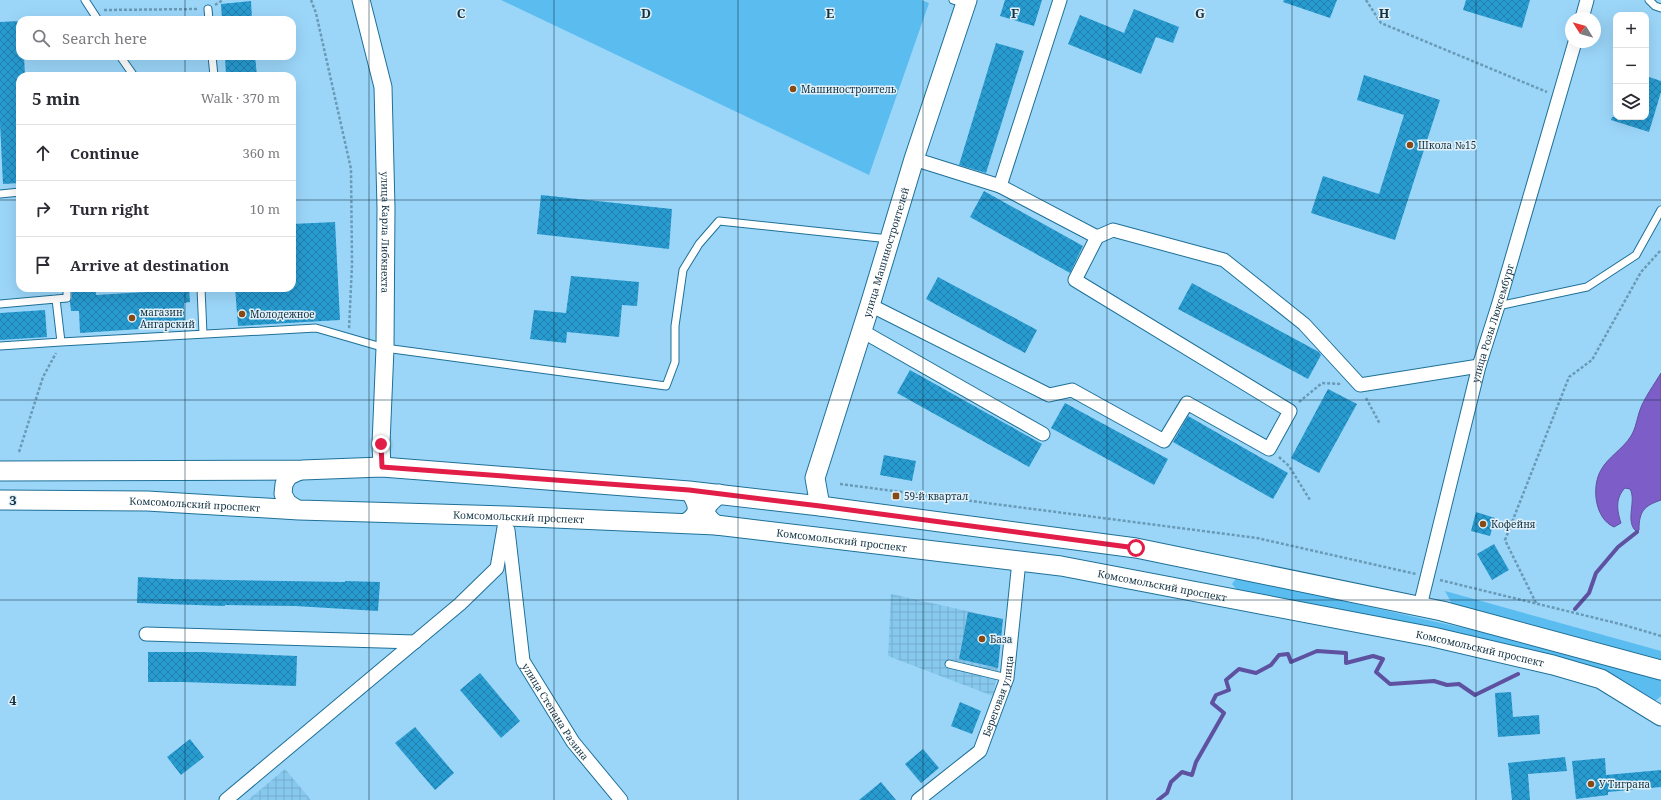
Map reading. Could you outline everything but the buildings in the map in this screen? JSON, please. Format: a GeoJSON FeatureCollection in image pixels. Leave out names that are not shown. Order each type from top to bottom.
{"type":"FeatureCollection","features":[{"type":"Feature","properties":{"kind":"main road","name":"улица Машиностроителей"},"geometry":{"type":"LineString","coordinates":[[820,506],[815,478],[862,331],[962,1]]}},
{"type":"Feature","properties":{"kind":"main road"},"geometry":{"type":"LineString","coordinates":[[0,471],[302,470],[382,467],[689,490],[1136,548],[1420,606],[1608,654],[1661,670]]}},
{"type":"Feature","properties":{"kind":"main road"},"geometry":{"type":"LineString","coordinates":[[716,525],[708,519],[706,508],[710,500],[719,494]]}},
{"type":"Feature","properties":{"kind":"main road","name":"Комсомольский проспект"},"geometry":{"type":"LineString","coordinates":[[0,500],[148,502],[299,510],[506,516],[716,525],[1061,566],[1433,637],[1553,665],[1601,679],[1661,716]]}},
{"type":"Feature","properties":{"kind":"main road"},"geometry":{"type":"LineString","coordinates":[[1214,596],[1224,585],[1226,579],[1225,570],[1220,565]]}},
{"type":"Feature","properties":{"kind":"street","name":"улица Карла Либкнехта"},"geometry":{"type":"LineString","coordinates":[[361,0],[383,87],[386,208],[385,348],[381,444],[382,467]]}},
{"type":"Feature","properties":{"kind":"street"},"geometry":{"type":"LineString","coordinates":[[1000,186],[1060,0]]}},
{"type":"Feature","properties":{"kind":"street"},"geometry":{"type":"LineString","coordinates":[[1584,12],[1587,0]]}},
{"type":"Feature","properties":{"kind":"street","name":"улица Розы Люксембург"},"geometry":{"type":"LineString","coordinates":[[1420,606],[1479,366],[1498,306],[1572,48]]}},
{"type":"Feature","properties":{"kind":"street"},"geometry":{"type":"LineString","coordinates":[[914,160],[1000,186],[1097,237]]}},
{"type":"Feature","properties":{"kind":"street"},"geometry":{"type":"LineString","coordinates":[[870,305],[1050,396],[1072,390],[1164,441],[1187,403],[1269,449],[1290,411],[1075,280],[1097,237],[1113,230],[1224,260],[1304,324],[1360,385],[1479,366]]}},
{"type":"Feature","properties":{"kind":"street"},"geometry":{"type":"LineString","coordinates":[[862,331],[1043,434]]}},
{"type":"Feature","properties":{"kind":"street"},"geometry":{"type":"LineString","coordinates":[[299,510],[288,503],[283,494],[284,484],[289,476],[302,470]]}},
{"type":"Feature","properties":{"kind":"street"},"geometry":{"type":"LineString","coordinates":[[683,524],[693,518],[697,511],[695,500],[689,490]]}},
{"type":"Feature","properties":{"kind":"street"},"geometry":{"type":"LineString","coordinates":[[226,800],[460,604],[497,568],[506,516]]}},
{"type":"Feature","properties":{"kind":"street","name":"улица Степана Разина"},"geometry":{"type":"LineString","coordinates":[[506,516],[523,661],[573,742],[621,800]]}},
{"type":"Feature","properties":{"kind":"street","name":"Береговая улица"},"geometry":{"type":"LineString","coordinates":[[918,800],[980,751],[1007,678],[1019,562]]}},
{"type":"Feature","properties":{"kind":"street"},"geometry":{"type":"LineString","coordinates":[[146,634],[415,642]]}},
{"type":"Feature","properties":{"kind":"lane"},"geometry":{"type":"LineString","coordinates":[[85,0],[96,16]]}},
{"type":"Feature","properties":{"kind":"lane"},"geometry":{"type":"LineString","coordinates":[[1649,0],[1655,6],[1661,8]]}},
{"type":"Feature","properties":{"kind":"lane"},"geometry":{"type":"LineString","coordinates":[[208,9],[209,16]]}},
{"type":"Feature","properties":{"kind":"lane"},"geometry":{"type":"LineString","coordinates":[[123,60],[131,72]]}},
{"type":"Feature","properties":{"kind":"lane"},"geometry":{"type":"LineString","coordinates":[[212,60],[214,72]]}},
{"type":"Feature","properties":{"kind":"lane"},"geometry":{"type":"LineString","coordinates":[[0,194],[16,192]]}},
{"type":"Feature","properties":{"kind":"lane"},"geometry":{"type":"LineString","coordinates":[[1498,306],[1587,287],[1636,255],[1661,210]]}},
{"type":"Feature","properties":{"kind":"lane"},"geometry":{"type":"LineString","coordinates":[[0,346],[316,328],[385,348],[666,386],[675,362],[675,326],[683,270],[699,244],[719,221],[890,239]]}},
{"type":"Feature","properties":{"kind":"lane"},"geometry":{"type":"LineString","coordinates":[[0,304],[67,298],[67,292]]}},
{"type":"Feature","properties":{"kind":"lane"},"geometry":{"type":"LineString","coordinates":[[202,292],[203,334]]}},
{"type":"Feature","properties":{"kind":"lane"},"geometry":{"type":"LineString","coordinates":[[56,299],[61,342]]}},
{"type":"Feature","properties":{"kind":"lane"},"geometry":{"type":"LineString","coordinates":[[949,664],[1007,678]]}},
{"type":"Feature","properties":{"kind":"path"},"geometry":{"type":"LineString","coordinates":[[311,0],[316,13],[351,170],[352,265],[349,337]]}},
{"type":"Feature","properties":{"kind":"path"},"geometry":{"type":"LineString","coordinates":[[1366,0],[1381,23],[1559,97]]}},
{"type":"Feature","properties":{"kind":"path"},"geometry":{"type":"LineString","coordinates":[[92,10],[208,9]]}},
{"type":"Feature","properties":{"kind":"path"},"geometry":{"type":"LineString","coordinates":[[1536,604],[1505,540],[1569,377],[1592,360],[1641,272],[1661,250]]}},
{"type":"Feature","properties":{"kind":"path"},"geometry":{"type":"LineString","coordinates":[[19,452],[43,376],[61,342]]}},
{"type":"Feature","properties":{"kind":"path"},"geometry":{"type":"LineString","coordinates":[[1290,411],[1322,383],[1360,385],[1380,424]]}},
{"type":"Feature","properties":{"kind":"path"},"geometry":{"type":"LineString","coordinates":[[1269,449],[1289,466],[1310,500]]}},
{"type":"Feature","properties":{"kind":"path"},"geometry":{"type":"LineString","coordinates":[[840,484],[1257,538],[1624,625],[1661,636]]}},
{"type":"Feature","properties":{"kind":"shaded area","name":"Машиностроитель"},"geometry":{"type":"Polygon","coordinates":[[[501,0],[921,0],[929,3],[869,175],[501,0]]]}},
{"type":"Feature","properties":{"kind":"shaded area"},"geometry":{"type":"Polygon","coordinates":[[[1661,373],[1661,500],[1647,507],[1641,514],[1639,530],[1637,532],[1631,523],[1632,494],[1630,489],[1625,488],[1618,500],[1621,523],[1614,527],[1608,523],[1599,510],[1596,493],[1598,477],[1604,465],[1631,436],[1646,397],[1661,373]]]}},
{"type":"Feature","properties":{"kind":"shaded area"},"geometry":{"type":"Polygon","coordinates":[[[1237,577],[1535,644],[1658,677],[1661,680],[1661,696],[1654,702],[1237,590],[1232,584],[1237,577]]]}},
{"type":"Feature","properties":{"kind":"shaded area"},"geometry":{"type":"Polygon","coordinates":[[[1445,591],[1661,651],[1661,664],[1452,604],[1445,591]]]}},
{"type":"Feature","properties":{"kind":"shaded area"},"geometry":{"type":"Polygon","coordinates":[[[891,594],[1003,619],[998,668],[993,696],[888,656],[891,594]]]}},
{"type":"Feature","properties":{"kind":"shaded area"},"geometry":{"type":"Polygon","coordinates":[[[285,769],[311,800],[248,800],[285,769]]]}},
{"type":"Feature","properties":{"kind":"waterway"},"geometry":{"type":"LineString","coordinates":[[1575,609],[1589,593],[1596,573],[1618,547],[1637,532]]}},
{"type":"Feature","properties":{"kind":"waterway"},"geometry":{"type":"LineString","coordinates":[[1158,800],[1167,793],[1171,782],[1182,772],[1192,775],[1196,762],[1224,713],[1212,703],[1216,695],[1229,690],[1226,680],[1239,669],[1256,673],[1271,665],[1279,655],[1288,654],[1291,662],[1317,651],[1346,653],[1346,663],[1373,656],[1383,659],[1376,672],[1390,684],[1434,681],[1447,685],[1459,684],[1475,695],[1518,674]]}},
{"type":"Feature","properties":{"kind":"place","name":"Машиностроитель"},"geometry":{"type":"Point","coordinates":[793,89]}},
{"type":"Feature","properties":{"kind":"place","name":"Школа №15"},"geometry":{"type":"Point","coordinates":[1410,145]}},
{"type":"Feature","properties":{"kind":"place","name":"Молодежное"},"geometry":{"type":"Point","coordinates":[242,314]}},
{"type":"Feature","properties":{"kind":"place","name":"магазин Ангарский"},"geometry":{"type":"Point","coordinates":[132,318]}},
{"type":"Feature","properties":{"kind":"place","name":"59-й квартал"},"geometry":{"type":"Point","coordinates":[896,496]}},
{"type":"Feature","properties":{"kind":"place","name":"Кофейня"},"geometry":{"type":"Point","coordinates":[1483,524]}},
{"type":"Feature","properties":{"kind":"place","name":"База"},"geometry":{"type":"Point","coordinates":[982,639]}},
{"type":"Feature","properties":{"kind":"place","name":"У Тиграна"},"geometry":{"type":"Point","coordinates":[1591,784]}},
{"type":"Feature","properties":{"kind":"route"},"geometry":{"type":"LineString","coordinates":[[381,444],[382,467],[689,490],[1136,548]]}}]}
